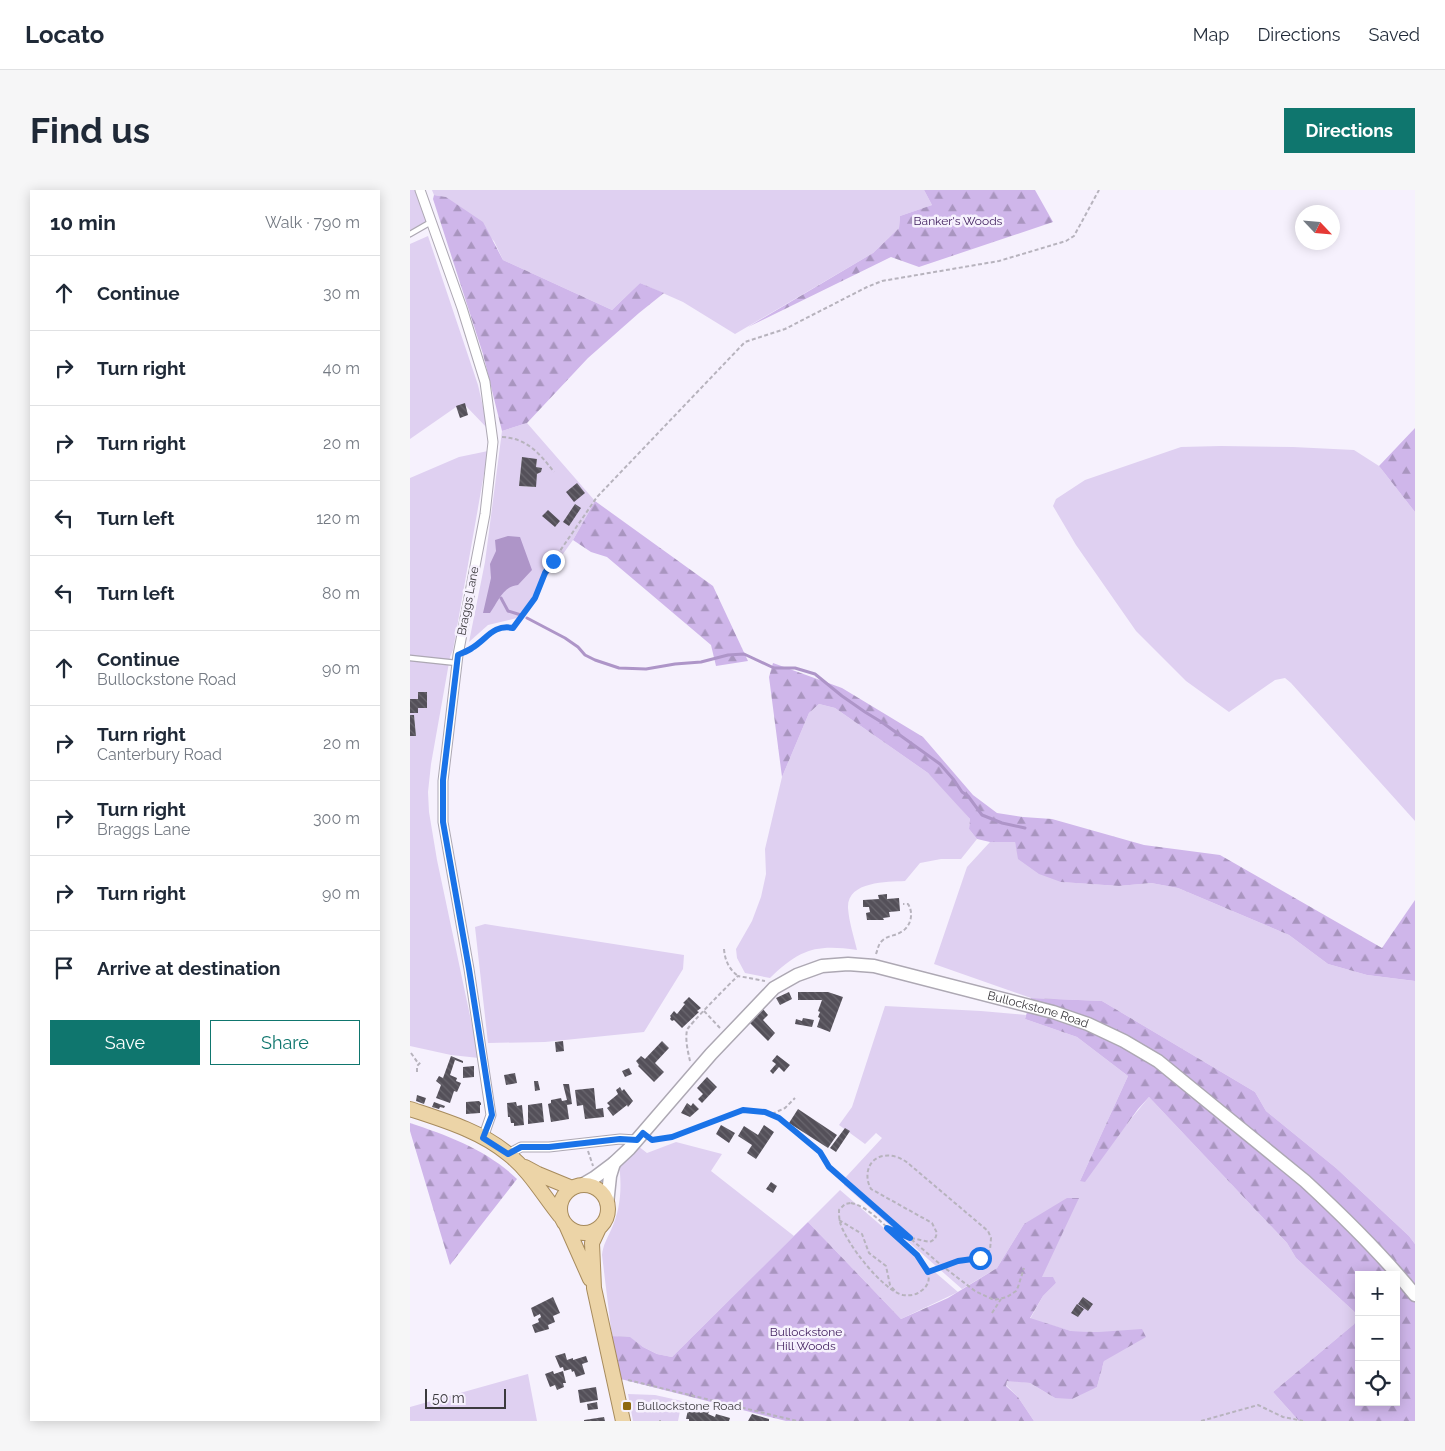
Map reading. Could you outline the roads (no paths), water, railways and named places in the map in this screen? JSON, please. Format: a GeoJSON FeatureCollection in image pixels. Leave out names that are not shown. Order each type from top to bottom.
{"type":"FeatureCollection","features":[{"type":"Feature","properties":{"kind":"main road"},"geometry":{"type":"LineString","coordinates":[[410,1109],[468,1130],[538,1174],[577,1186],[596,1188],[605,1198],[607,1204],[605,1220],[598,1228],[592,1243],[594,1288],[623,1421]]}},
{"type":"Feature","properties":{"kind":"main road"},"geometry":{"type":"LineString","coordinates":[[513,1158],[563,1220],[576,1232],[584,1233],[598,1228]]}},
{"type":"Feature","properties":{"kind":"main road"},"geometry":{"type":"LineString","coordinates":[[577,1186],[564,1195],[559,1208],[594,1288]]}},
{"type":"Feature","properties":{"kind":"street","name":"Braggs Lane"},"geometry":{"type":"LineString","coordinates":[[420,190],[462,308],[485,382],[492,438],[485,514],[457,659],[443,780],[443,822],[492,1115],[483,1138]]}},
{"type":"Feature","properties":{"kind":"street","name":"Bullockstone Road"},"geometry":{"type":"LineString","coordinates":[[577,1186],[594,1178],[614,1163],[640,1137],[711,1054],[774,988],[797,975],[822,966],[848,964],[874,966],[1053,1012],[1088,1024],[1124,1041],[1158,1061],[1327,1201],[1392,1267],[1415,1295]]}},
{"type":"Feature","properties":{"kind":"street"},"geometry":{"type":"LineString","coordinates":[[513,1158],[521,1147],[549,1147],[640,1137]]}},
{"type":"Feature","properties":{"kind":"street"},"geometry":{"type":"LineString","coordinates":[[607,1204],[610,1176],[614,1163]]}},
{"type":"Feature","properties":{"kind":"lane"},"geometry":{"type":"LineString","coordinates":[[410,234],[431,222]]}},
{"type":"Feature","properties":{"kind":"lane"},"geometry":{"type":"LineString","coordinates":[[410,658],[457,659]]}},
{"type":"Feature","properties":{"kind":"waterway"},"geometry":{"type":"LineString","coordinates":[[501,598],[508,611],[521,615]]}},
{"type":"Feature","properties":{"kind":"waterway"},"geometry":{"type":"LineString","coordinates":[[527,618],[565,638],[578,647],[585,655],[619,668],[646,669],[744,654],[774,668],[795,668],[815,674],[842,696],[940,764],[982,815],[1002,823],[1025,828]]}},
{"type":"Feature","properties":{"kind":"place","name":"Bullockstone Road"},"geometry":{"type":"Point","coordinates":[627,1406]}},
{"type":"Feature","properties":{"kind":"park label","name":"Banker's Woods"},"geometry":{"type":"Point","coordinates":[958,221]}},
{"type":"Feature","properties":{"kind":"park label","name":"Bullockstone Hill Woods"},"geometry":{"type":"Point","coordinates":[806,1339]}}]}
